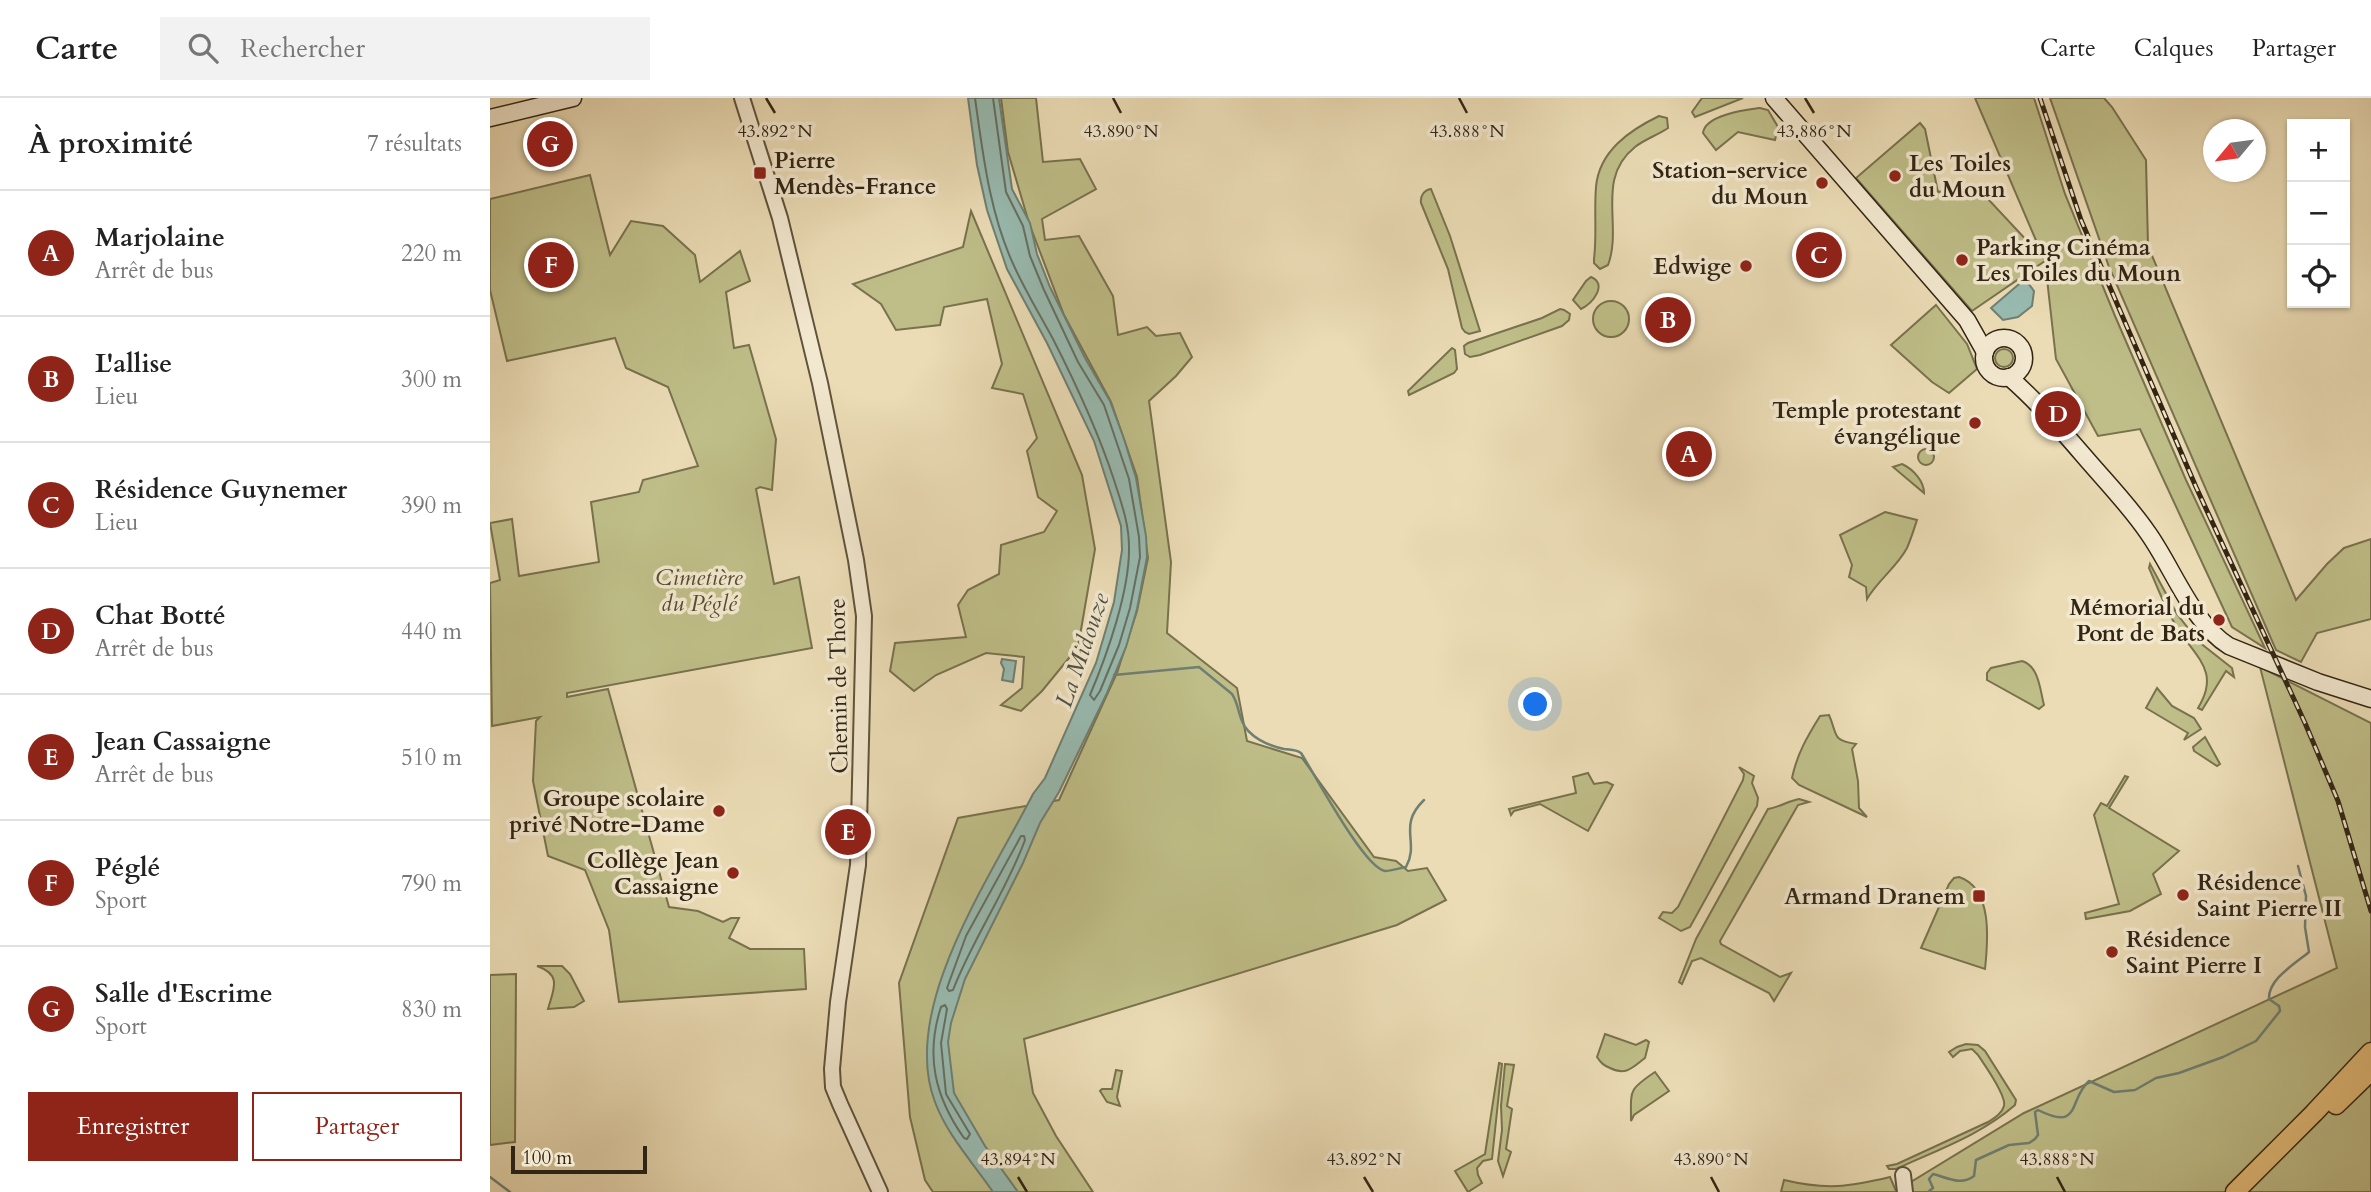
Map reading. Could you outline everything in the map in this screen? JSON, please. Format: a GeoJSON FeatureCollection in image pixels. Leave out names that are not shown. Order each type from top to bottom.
{"type":"FeatureCollection","features":[{"type":"Feature","properties":{"kind":"main road"},"geometry":{"type":"LineString","coordinates":[[490,118],[573,98]]}},
{"type":"Feature","properties":{"kind":"main road"},"geometry":{"type":"LineString","coordinates":[[1774,98],[1990,346]]}},
{"type":"Feature","properties":{"kind":"main road"},"geometry":{"type":"LineString","coordinates":[[1990,346],[2010,339],[2019,345],[2023,354],[2014,373]]}},
{"type":"Feature","properties":{"kind":"main road"},"geometry":{"type":"LineString","coordinates":[[1990,346],[1985,365],[1990,373],[1998,377],[2014,373]]}},
{"type":"Feature","properties":{"kind":"main road"},"geometry":{"type":"LineString","coordinates":[[2014,373],[2140,522],[2200,616],[2218,638],[2229,646],[2318,682],[2371,699]]}},
{"type":"Feature","properties":{"kind":"main road"},"geometry":{"type":"LineString","coordinates":[[2318,682],[2371,710]]}},
{"type":"Feature","properties":{"kind":"main road"},"geometry":{"type":"LineString","coordinates":[[2235,1192],[2371,1052]]}},
{"type":"Feature","properties":{"kind":"main road"},"geometry":{"type":"LineString","coordinates":[[2246,1192],[2371,1071]]}},
{"type":"Feature","properties":{"kind":"street","name":"Chemin de Thore"},"geometry":{"type":"LineString","coordinates":[[742,98],[780,218],[817,370],[856,561],[862,605],[862,768],[858,865],[831,1069],[833,1087],[880,1192]]}},
{"type":"Feature","properties":{"kind":"street"},"geometry":{"type":"LineString","coordinates":[[1903,1175],[1905,1192]]}},
{"type":"Feature","properties":{"kind":"green space"},"geometry":{"type":"Polygon","coordinates":[[[1001,98],[1036,98],[1043,162],[1080,159],[1096,189],[1042,219],[1045,240],[1079,236],[1113,296],[1118,335],[1147,327],[1156,336],[1180,333],[1192,357],[1149,401],[1171,562],[1167,633],[1237,688],[1247,741],[1302,758],[1374,857],[1396,861],[1408,871],[1427,868],[1446,900],[1397,925],[1024,1039],[1033,1093],[1056,1136],[1093,1192],[933,1192],[925,1180],[910,1117],[899,983],[958,818],[1059,800],[1117,673],[1137,611],[1148,558],[1137,477],[1111,402],[1064,315],[1029,223],[1008,152],[1001,98]]]}},
{"type":"Feature","properties":{"kind":"green space"},"geometry":{"type":"Polygon","coordinates":[[[1702,98],[1743,98],[1695,117],[1692,112],[1702,98]]]}},
{"type":"Feature","properties":{"kind":"green space"},"geometry":{"type":"Polygon","coordinates":[[[1975,98],[2034,98],[2065,194],[2115,316],[2186,480],[2265,648],[2232,627],[2140,429],[2098,436],[2056,359],[2045,261],[1972,311],[1856,178],[1920,123],[1925,129],[1938,192],[1975,185],[2044,259],[1975,98]]]}},
{"type":"Feature","properties":{"kind":"green space"},"geometry":{"type":"Polygon","coordinates":[[[2050,98],[2104,98],[2146,160],[2148,246],[2296,600],[2344,548],[2371,539],[2371,619],[2317,633],[2301,662],[2276,650],[2109,267],[2050,98]]]}},
{"type":"Feature","properties":{"kind":"green space"},"geometry":{"type":"Polygon","coordinates":[[[1760,108],[1768,110],[1778,127],[1775,140],[1738,132],[1716,150],[1703,133],[1705,127],[1718,118],[1760,108]]]}},
{"type":"Feature","properties":{"kind":"green space"},"geometry":{"type":"Polygon","coordinates":[[[1659,116],[1667,118],[1668,128],[1635,147],[1616,173],[1612,203],[1612,250],[1608,265],[1600,269],[1594,263],[1598,174],[1618,143],[1659,116]]]}},
{"type":"Feature","properties":{"kind":"green space","name":"Cimetière du Péglé"},"geometry":{"type":"Polygon","coordinates":[[[590,175],[610,255],[631,221],[663,226],[695,255],[700,282],[740,251],[750,281],[726,292],[734,348],[749,345],[776,439],[772,490],[760,487],[756,489],[774,584],[799,577],[812,648],[567,693],[567,697],[608,689],[669,907],[698,911],[723,922],[739,918],[729,938],[750,949],[804,949],[806,989],[619,1002],[609,930],[585,870],[548,856],[533,781],[536,721],[540,717],[492,726],[490,583],[500,580],[490,523],[512,519],[519,576],[599,562],[591,502],[639,492],[643,480],[698,466],[668,387],[626,368],[615,338],[507,361],[490,290],[490,199],[590,175]]]}},
{"type":"Feature","properties":{"kind":"green space"},"geometry":{"type":"Polygon","coordinates":[[[1431,189],[1450,236],[1480,331],[1469,334],[1462,328],[1448,269],[1421,203],[1423,194],[1431,189]]]}},
{"type":"Feature","properties":{"kind":"green space"},"geometry":{"type":"Polygon","coordinates":[[[971,211],[1082,475],[1095,549],[1078,647],[1042,691],[1021,711],[1001,705],[1022,688],[1024,657],[986,653],[936,675],[914,691],[890,671],[895,643],[966,637],[958,605],[968,590],[999,574],[1001,545],[1044,532],[1057,511],[1038,497],[1027,451],[1037,438],[1023,394],[992,388],[1002,364],[987,299],[944,307],[940,325],[896,330],[881,304],[853,284],[963,247],[971,211]]]}},
{"type":"Feature","properties":{"kind":"green space"},"geometry":{"type":"Polygon","coordinates":[[[1591,277],[1598,284],[1597,293],[1581,309],[1573,300],[1591,277]]]}},
{"type":"Feature","properties":{"kind":"green space"},"geometry":{"type":"Polygon","coordinates":[[[1611,301],[1624,306],[1629,319],[1624,332],[1611,337],[1598,332],[1593,319],[1598,306],[1611,301]]]}},
{"type":"Feature","properties":{"kind":"green space"},"geometry":{"type":"Polygon","coordinates":[[[1936,305],[1967,344],[1977,369],[1949,393],[1932,382],[1891,345],[1936,305]]]}},
{"type":"Feature","properties":{"kind":"green space"},"geometry":{"type":"Polygon","coordinates":[[[1560,309],[1570,314],[1569,320],[1562,326],[1480,355],[1470,357],[1465,354],[1464,346],[1468,343],[1542,318],[1560,309]]]}},
{"type":"Feature","properties":{"kind":"green space"},"geometry":{"type":"Polygon","coordinates":[[[1452,348],[1455,350],[1457,369],[1454,373],[1409,395],[1408,391],[1452,348]]]}},
{"type":"Feature","properties":{"kind":"green space"},"geometry":{"type":"Polygon","coordinates":[[[2004,349],[2010,352],[2013,358],[2010,364],[2004,367],[1998,364],[1995,358],[1998,352],[2004,349]]]}},
{"type":"Feature","properties":{"kind":"green space"},"geometry":{"type":"Polygon","coordinates":[[[1926,449],[1932,451],[1932,463],[1926,465],[1920,463],[1918,457],[1920,451],[1926,449]]]}},
{"type":"Feature","properties":{"kind":"green space"},"geometry":{"type":"Polygon","coordinates":[[[1902,464],[1917,476],[1924,493],[1893,467],[1902,464]]]}},
{"type":"Feature","properties":{"kind":"green space"},"geometry":{"type":"Polygon","coordinates":[[[1885,512],[1917,520],[1903,555],[1867,599],[1866,587],[1849,577],[1852,565],[1840,535],[1885,512]]]}},
{"type":"Feature","properties":{"kind":"green space"},"geometry":{"type":"Polygon","coordinates":[[[2150,564],[2177,614],[2199,642],[2232,668],[2234,677],[2226,671],[2202,710],[2198,708],[2207,684],[2203,665],[2169,613],[2149,568],[2150,564]]]}},
{"type":"Feature","properties":{"kind":"green space"},"geometry":{"type":"Polygon","coordinates":[[[2022,661],[2032,668],[2038,679],[2044,705],[2039,709],[1987,680],[1987,673],[1991,668],[2022,661]]]}},
{"type":"Feature","properties":{"kind":"green space"},"geometry":{"type":"Polygon","coordinates":[[[2260,667],[2371,723],[2371,1042],[2351,1062],[2371,1084],[2371,1192],[1781,1192],[1784,1180],[1837,1186],[1890,1177],[1896,1191],[2024,1113],[2337,968],[2260,667]]]}},
{"type":"Feature","properties":{"kind":"green space"},"geometry":{"type":"Polygon","coordinates":[[[2157,688],[2172,706],[2194,718],[2201,729],[2184,740],[2188,733],[2146,708],[2157,688]]]}},
{"type":"Feature","properties":{"kind":"green space"},"geometry":{"type":"Polygon","coordinates":[[[1829,715],[1839,738],[1856,744],[1852,749],[1858,781],[1859,808],[1867,817],[1799,785],[1792,778],[1811,731],[1820,716],[1829,715]]]}},
{"type":"Feature","properties":{"kind":"green space"},"geometry":{"type":"Polygon","coordinates":[[[2205,737],[2220,764],[2217,766],[2194,751],[2193,747],[2205,737]]]}},
{"type":"Feature","properties":{"kind":"green space"},"geometry":{"type":"Polygon","coordinates":[[[1739,767],[1754,776],[1752,783],[1758,798],[1757,806],[1690,927],[1681,931],[1659,918],[1663,912],[1672,913],[1678,907],[1743,780],[1744,774],[1739,767]]]}},
{"type":"Feature","properties":{"kind":"green space"},"geometry":{"type":"Polygon","coordinates":[[[1588,773],[1594,784],[1607,782],[1613,785],[1588,831],[1540,804],[1514,811],[1511,815],[1509,809],[1576,793],[1573,777],[1588,773]]]}},
{"type":"Feature","properties":{"kind":"green space"},"geometry":{"type":"Polygon","coordinates":[[[2125,776],[2128,777],[2109,808],[2179,851],[2153,874],[2161,894],[2130,911],[2086,919],[2085,913],[2119,904],[2094,815],[2101,803],[2107,806],[2125,776]]]}},
{"type":"Feature","properties":{"kind":"green space"},"geometry":{"type":"Polygon","coordinates":[[[1799,799],[1809,802],[1798,805],[1720,941],[1780,977],[1791,973],[1774,1001],[1769,993],[1701,958],[1692,961],[1682,984],[1679,982],[1696,939],[1768,809],[1799,799]]]}},
{"type":"Feature","properties":{"kind":"green space"},"geometry":{"type":"Polygon","coordinates":[[[1959,877],[1970,883],[1978,892],[1983,904],[1987,930],[1985,969],[1921,948],[1949,884],[1959,877]]]}},
{"type":"Feature","properties":{"kind":"green space"},"geometry":{"type":"Polygon","coordinates":[[[537,966],[562,966],[570,974],[584,1001],[574,1007],[548,1009],[554,989],[553,978],[537,966]]]}},
{"type":"Feature","properties":{"kind":"green space"},"geometry":{"type":"Polygon","coordinates":[[[516,974],[515,1142],[490,1145],[490,975],[516,974]]]}},
{"type":"Feature","properties":{"kind":"green space"},"geometry":{"type":"Polygon","coordinates":[[[1605,1034],[1636,1045],[1646,1040],[1649,1042],[1645,1058],[1625,1071],[1606,1066],[1597,1057],[1605,1034]]]}},
{"type":"Feature","properties":{"kind":"green space"},"geometry":{"type":"Polygon","coordinates":[[[1966,1044],[1978,1045],[1985,1051],[2016,1100],[2015,1105],[1988,1125],[1958,1141],[1896,1169],[1889,1169],[1887,1166],[1897,1164],[1988,1122],[2002,1111],[2002,1095],[1978,1055],[1972,1049],[1960,1051],[1953,1057],[1949,1052],[1966,1044]]]}},
{"type":"Feature","properties":{"kind":"green space"},"geometry":{"type":"Polygon","coordinates":[[[1499,1063],[1502,1064],[1492,1159],[1483,1161],[1477,1168],[1482,1183],[1468,1192],[1455,1171],[1485,1154],[1499,1063]]]}},
{"type":"Feature","properties":{"kind":"green space"},"geometry":{"type":"Polygon","coordinates":[[[1505,1064],[1514,1065],[1507,1106],[1512,1109],[1506,1149],[1511,1152],[1503,1176],[1498,1161],[1505,1064]]]}},
{"type":"Feature","properties":{"kind":"green space"},"geometry":{"type":"Polygon","coordinates":[[[1116,1070],[1122,1071],[1117,1097],[1120,1106],[1107,1102],[1100,1091],[1112,1089],[1116,1070]]]}},
{"type":"Feature","properties":{"kind":"green space"},"geometry":{"type":"Polygon","coordinates":[[[1655,1072],[1669,1091],[1634,1115],[1631,1121],[1633,1092],[1655,1072]]]}},
{"type":"Feature","properties":{"kind":"water"},"geometry":{"type":"Polygon","coordinates":[[[968,98],[999,98],[1012,189],[1030,223],[1037,254],[1050,287],[1110,401],[1124,439],[1136,478],[1147,557],[1126,647],[1107,693],[1059,792],[1040,823],[965,979],[951,1023],[948,1042],[954,1093],[985,1146],[1018,1192],[993,1192],[946,1126],[935,1102],[927,1065],[929,1026],[939,985],[955,944],[995,864],[1033,794],[1045,778],[1096,663],[1114,602],[1122,550],[1121,526],[1094,441],[1047,343],[1007,269],[987,210],[977,165],[968,98]]]}},
{"type":"Feature","properties":{"kind":"water"},"geometry":{"type":"Polygon","coordinates":[[[2025,279],[2034,291],[2032,306],[2018,317],[2003,320],[1991,308],[2025,279]]]}},
{"type":"Feature","properties":{"kind":"water"},"geometry":{"type":"Polygon","coordinates":[[[1002,659],[1016,661],[1013,682],[1002,680],[1002,659]]]}},
{"type":"Feature","properties":{"kind":"waterway"},"geometry":{"type":"LineString","coordinates":[[1114,675],[1199,667],[1232,694],[1249,732],[1272,746],[1301,753],[1353,838],[1376,866],[1385,871],[1406,867],[1411,850],[1412,818],[1424,800]]}},
{"type":"Feature","properties":{"kind":"waterway"},"geometry":{"type":"LineString","coordinates":[[1928,1192],[1933,1188],[1929,1179],[1933,1174],[1954,1180],[1969,1179],[1974,1176],[1976,1160],[2009,1145],[2029,1143],[2035,1139],[2038,1135],[2035,1112],[2038,1110],[2062,1117],[2068,1115],[2089,1081],[2114,1092],[2135,1090],[2156,1078],[2179,1073],[2223,1057],[2256,1041],[2280,1011],[2279,1006],[2269,999],[2273,985],[2283,972],[2309,952],[2305,927],[2306,896],[2298,866]]}},
{"type":"Feature","properties":{"kind":"waterway"},"geometry":{"type":"LineString","coordinates":[[490,1177],[510,1192]]}},
{"type":"Feature","properties":{"kind":"railway"},"geometry":{"type":"LineString","coordinates":[[2040,98],[2081,220],[2196,487],[2338,801],[2371,911]]}},
{"type":"Feature","properties":{"kind":"place","name":"Salle d'Escrime"},"geometry":{"type":"Point","coordinates":[550,144]}},
{"type":"Feature","properties":{"kind":"place","name":"Pierre Mendès-France"},"geometry":{"type":"Point","coordinates":[760,173]}},
{"type":"Feature","properties":{"kind":"place","name":"Les Toiles du Moun"},"geometry":{"type":"Point","coordinates":[1895,176]}},
{"type":"Feature","properties":{"kind":"place","name":"Station-service du Moun"},"geometry":{"type":"Point","coordinates":[1822,183]}},
{"type":"Feature","properties":{"kind":"place","name":"Résidence Guynemer"},"geometry":{"type":"Point","coordinates":[1819,255]}},
{"type":"Feature","properties":{"kind":"place","name":"Parking Cinéma Les Toiles du Moun"},"geometry":{"type":"Point","coordinates":[1962,260]}},
{"type":"Feature","properties":{"kind":"place","name":"Péglé"},"geometry":{"type":"Point","coordinates":[551,265]}},
{"type":"Feature","properties":{"kind":"place","name":"Edwige"},"geometry":{"type":"Point","coordinates":[1746,266]}},
{"type":"Feature","properties":{"kind":"place","name":"L'allise"},"geometry":{"type":"Point","coordinates":[1668,320]}},
{"type":"Feature","properties":{"kind":"place","name":"Chat Botté"},"geometry":{"type":"Point","coordinates":[2058,414]}},
{"type":"Feature","properties":{"kind":"place","name":"Temple protestant évangélique"},"geometry":{"type":"Point","coordinates":[1975,423]}},
{"type":"Feature","properties":{"kind":"place","name":"Marjolaine"},"geometry":{"type":"Point","coordinates":[1689,454]}},
{"type":"Feature","properties":{"kind":"place","name":"Mémorial du Pont de Bats"},"geometry":{"type":"Point","coordinates":[2219,620]}},
{"type":"Feature","properties":{"kind":"place","name":"Groupe scolaire privé Notre-Dame"},"geometry":{"type":"Point","coordinates":[719,811]}},
{"type":"Feature","properties":{"kind":"place","name":"Jean Cassaigne"},"geometry":{"type":"Point","coordinates":[848,832]}},
{"type":"Feature","properties":{"kind":"place","name":"Collège Jean Cassaigne"},"geometry":{"type":"Point","coordinates":[733,873]}},
{"type":"Feature","properties":{"kind":"place","name":"Résidence Saint Pierre II"},"geometry":{"type":"Point","coordinates":[2183,895]}},
{"type":"Feature","properties":{"kind":"place","name":"Armand Dranem"},"geometry":{"type":"Point","coordinates":[1979,896]}},
{"type":"Feature","properties":{"kind":"place","name":"Résidence Saint Pierre I"},"geometry":{"type":"Point","coordinates":[2112,952]}},
{"type":"Feature","properties":{"kind":"water label","name":"La Midouze"},"geometry":{"type":"Point","coordinates":[1082,650]}}]}
